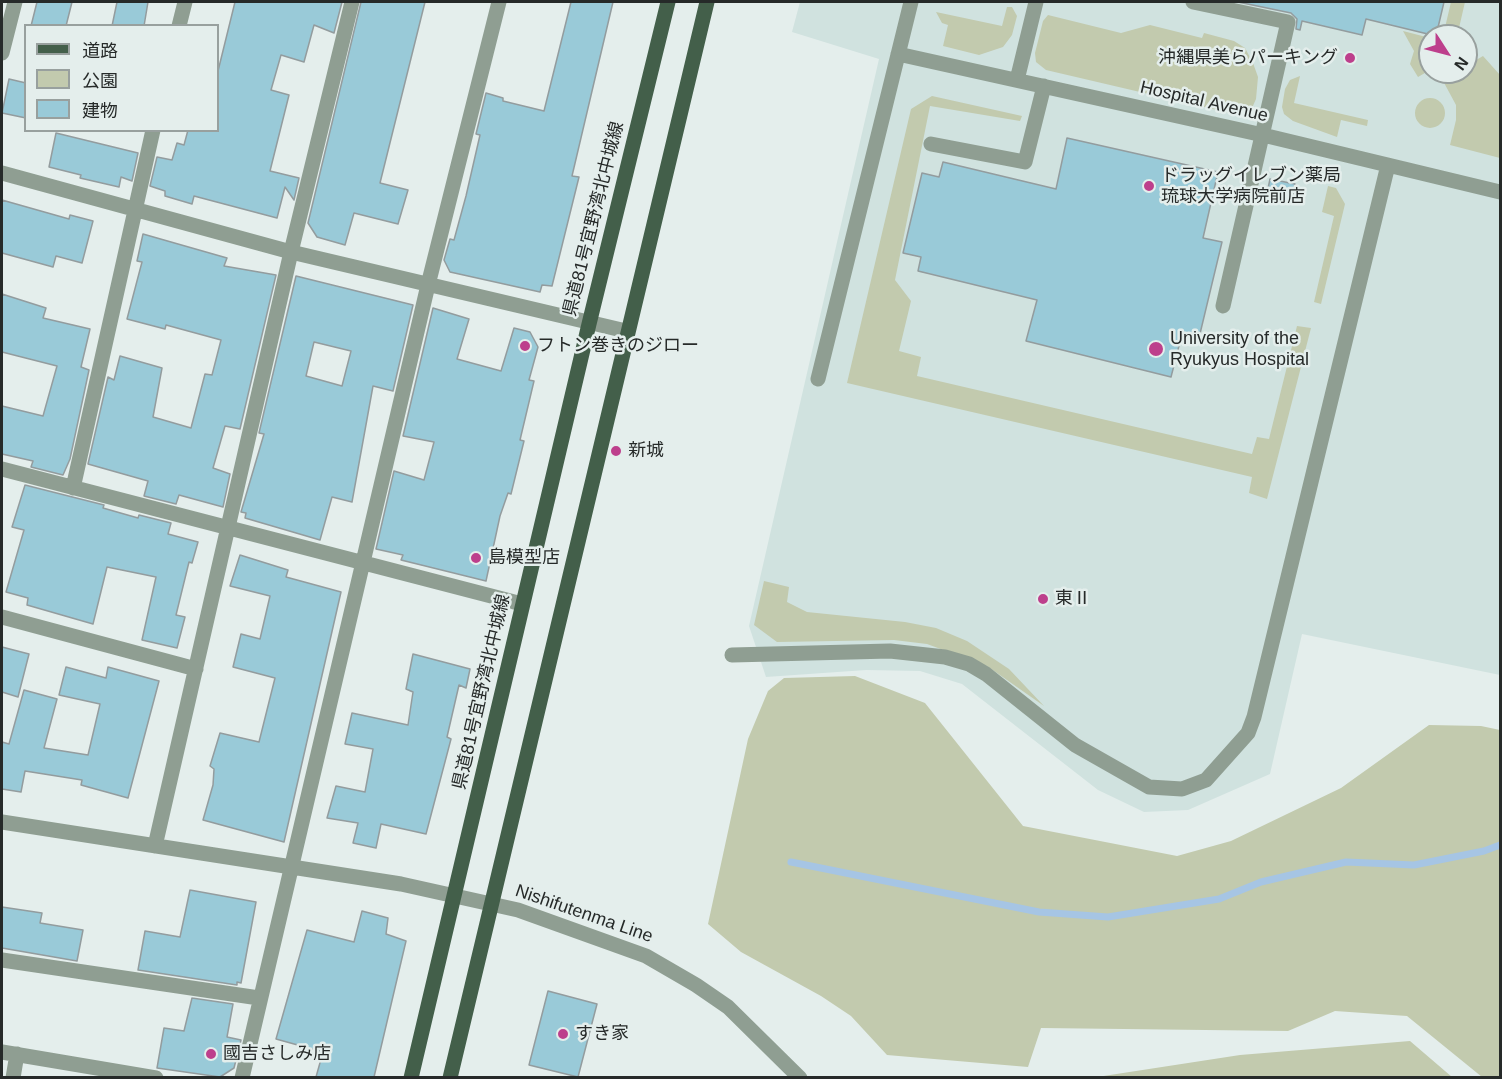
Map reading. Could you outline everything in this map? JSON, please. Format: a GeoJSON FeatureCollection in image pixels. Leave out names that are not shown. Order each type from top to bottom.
{"type":"FeatureCollection","features":[{"type":"Feature","properties":{"kind":"main road","name":"県道81号宜野湾北中城線"},"geometry":{"type":"LineString","coordinates":[[411,1077],[522,604],[668,2]]}},
{"type":"Feature","properties":{"kind":"main road"},"geometry":{"type":"LineString","coordinates":[[450,1077],[493,903],[626,331],[707,2]]}},
{"type":"Feature","properties":{"kind":"street"},"geometry":{"type":"LineString","coordinates":[[2,53],[15,2]]}},
{"type":"Feature","properties":{"kind":"street"},"geometry":{"type":"LineString","coordinates":[[180,24],[185,2]]}},
{"type":"Feature","properties":{"kind":"street"},"geometry":{"type":"LineString","coordinates":[[155,846],[291,252],[352,2]]}},
{"type":"Feature","properties":{"kind":"street"},"geometry":{"type":"LineString","coordinates":[[242,1077],[289,867],[364,564],[428,285],[499,2]]}},
{"type":"Feature","properties":{"kind":"street"},"geometry":{"type":"LineString","coordinates":[[818,379],[911,2]]}},
{"type":"Feature","properties":{"kind":"street"},"geometry":{"type":"LineString","coordinates":[[1017,80],[1036,2]]}},
{"type":"Feature","properties":{"kind":"street"},"geometry":{"type":"LineString","coordinates":[[1193,2],[1288,22],[1223,306]]}},
{"type":"Feature","properties":{"kind":"street","name":"Hospital Avenue"},"geometry":{"type":"LineString","coordinates":[[898,54],[1263,135],[1500,192]]}},
{"type":"Feature","properties":{"kind":"street"},"geometry":{"type":"LineString","coordinates":[[931,144],[1025,162],[1044,86]]}},
{"type":"Feature","properties":{"kind":"street"},"geometry":{"type":"LineString","coordinates":[[73,488],[153,132]]}},
{"type":"Feature","properties":{"kind":"street"},"geometry":{"type":"LineString","coordinates":[[732,655],[890,651],[945,657],[969,664],[986,674],[1075,746],[1140,782],[1149,786],[1182,789],[1206,780],[1248,734],[1254,717],[1388,165]]}},
{"type":"Feature","properties":{"kind":"street"},"geometry":{"type":"LineString","coordinates":[[2,173],[291,252],[626,331]]}},
{"type":"Feature","properties":{"kind":"street"},"geometry":{"type":"LineString","coordinates":[[2,469],[522,604]]}},
{"type":"Feature","properties":{"kind":"street"},"geometry":{"type":"LineString","coordinates":[[2,617],[196,669]]}},
{"type":"Feature","properties":{"kind":"street","name":"Nishifutenma Line"},"geometry":{"type":"LineString","coordinates":[[2,822],[289,867],[493,903],[610,941],[655,960],[728,1007],[800,1077]]}},
{"type":"Feature","properties":{"kind":"street"},"geometry":{"type":"LineString","coordinates":[[2,960],[259,998]]}},
{"type":"Feature","properties":{"kind":"street"},"geometry":{"type":"LineString","coordinates":[[13,1077],[9,1053],[103,1073],[156,1077]]}},
{"type":"Feature","properties":{"kind":"shaded area","name":"University of the Ryukyus Hospital"},"geometry":{"type":"Polygon","coordinates":[[[800,2],[1500,2],[1500,675],[1302,634],[1270,774],[1188,810],[1144,812],[1098,790],[962,684],[920,671],[866,670],[766,677],[749,626],[879,59],[792,32],[800,2]]]}},
{"type":"Feature","properties":{"kind":"green space"},"geometry":{"type":"Polygon","coordinates":[[[1451,2],[1465,2],[1460,24],[1446,24],[1451,2]]]}},
{"type":"Feature","properties":{"kind":"green space"},"geometry":{"type":"Polygon","coordinates":[[[1007,7],[1012,7],[1017,16],[1012,35],[1003,47],[979,55],[943,46],[948,25],[942,23],[936,12],[1002,26],[1007,7]]]}},
{"type":"Feature","properties":{"kind":"green space"},"geometry":{"type":"Polygon","coordinates":[[[1048,15],[1121,33],[1150,25],[1202,38],[1204,33],[1234,41],[1245,48],[1253,63],[1258,77],[1256,99],[1252,108],[1245,113],[1234,114],[1046,70],[1036,62],[1035,53],[1043,21],[1048,15]]]}},
{"type":"Feature","properties":{"kind":"green space"},"geometry":{"type":"Polygon","coordinates":[[[1403,31],[1418,35],[1418,77],[1410,64],[1414,51],[1403,31]]]}},
{"type":"Feature","properties":{"kind":"green space"},"geometry":{"type":"Polygon","coordinates":[[[1483,56],[1500,75],[1500,158],[1450,145],[1456,120],[1456,105],[1445,84],[1478,84],[1478,59],[1483,56]]]}},
{"type":"Feature","properties":{"kind":"green space"},"geometry":{"type":"Polygon","coordinates":[[[1300,76],[1294,103],[1368,120],[1367,126],[1341,120],[1337,137],[1293,121],[1284,114],[1282,107],[1285,89],[1290,80],[1300,76]]]}},
{"type":"Feature","properties":{"kind":"green space"},"geometry":{"type":"Polygon","coordinates":[[[932,96],[1022,116],[1020,121],[930,106],[895,280],[911,301],[899,351],[921,357],[917,376],[1252,454],[1257,437],[1269,439],[1297,326],[1311,328],[1267,499],[1249,493],[1252,477],[847,383],[911,109],[932,96]]]}},
{"type":"Feature","properties":{"kind":"green space"},"geometry":{"type":"Polygon","coordinates":[[[1430,98],[1441,102],[1445,113],[1441,124],[1430,128],[1419,124],[1415,113],[1419,102],[1430,98]]]}},
{"type":"Feature","properties":{"kind":"green space"},"geometry":{"type":"Polygon","coordinates":[[[1328,186],[1336,188],[1345,204],[1321,304],[1314,302],[1334,216],[1322,212],[1328,186]]]}},
{"type":"Feature","properties":{"kind":"green space"},"geometry":{"type":"Polygon","coordinates":[[[764,581],[789,587],[787,602],[807,612],[905,622],[936,628],[967,641],[1009,669],[1044,706],[987,666],[927,644],[894,640],[777,642],[754,625],[764,581]]]}},
{"type":"Feature","properties":{"kind":"green space"},"geometry":{"type":"Polygon","coordinates":[[[855,676],[925,703],[1023,826],[1177,856],[1231,841],[1341,788],[1429,725],[1481,726],[1500,730],[1500,1077],[1482,1077],[1407,1016],[1335,1011],[1288,1031],[1041,1028],[1028,1067],[887,1055],[851,1016],[821,996],[741,952],[708,924],[748,739],[768,691],[784,678],[855,676]]]}},
{"type":"Feature","properties":{"kind":"green space"},"geometry":{"type":"Polygon","coordinates":[[[1410,1041],[1452,1077],[1097,1077],[1240,1055],[1410,1041]]]}},
{"type":"Feature","properties":{"kind":"building"},"geometry":{"type":"Polygon","coordinates":[[[37,2],[72,2],[66,24],[32,24],[37,2]]]}},
{"type":"Feature","properties":{"kind":"building"},"geometry":{"type":"Polygon","coordinates":[[[117,2],[148,2],[144,24],[112,24],[117,2]]]}},
{"type":"Feature","properties":{"kind":"building"},"geometry":{"type":"Polygon","coordinates":[[[235,2],[342,2],[334,33],[314,25],[304,62],[281,55],[271,90],[289,95],[270,171],[299,178],[294,200],[285,187],[277,218],[194,196],[192,204],[165,196],[165,191],[150,186],[157,157],[172,160],[177,143],[184,145],[187,132],[219,132],[219,67],[235,2]]]}},
{"type":"Feature","properties":{"kind":"building"},"geometry":{"type":"Polygon","coordinates":[[[361,2],[425,2],[380,183],[408,190],[398,224],[354,213],[345,245],[317,237],[308,223],[361,2]]]}},
{"type":"Feature","properties":{"kind":"building"},"geometry":{"type":"Polygon","coordinates":[[[571,2],[613,2],[572,176],[579,177],[552,286],[542,285],[540,292],[450,272],[444,260],[450,239],[454,240],[466,196],[480,135],[476,134],[486,93],[503,98],[503,101],[544,111],[571,2]]]}},
{"type":"Feature","properties":{"kind":"building"},"geometry":{"type":"Polygon","coordinates":[[[1238,2],[1444,2],[1439,24],[1418,24],[1418,32],[1366,19],[1362,35],[1302,21],[1300,30],[1296,29],[1297,19],[1291,13],[1238,2]]]}},
{"type":"Feature","properties":{"kind":"building"},"geometry":{"type":"Polygon","coordinates":[[[9,79],[24,83],[24,118],[2,113],[9,79]]]}},
{"type":"Feature","properties":{"kind":"building"},"geometry":{"type":"Polygon","coordinates":[[[56,133],[138,153],[132,181],[121,177],[119,187],[80,178],[81,175],[49,167],[56,133]]]}},
{"type":"Feature","properties":{"kind":"building"},"geometry":{"type":"Polygon","coordinates":[[[1067,138],[1218,172],[1203,238],[1222,242],[1198,342],[1181,338],[1171,377],[1026,341],[1037,300],[918,271],[921,257],[903,253],[922,173],[939,177],[943,162],[1056,189],[1067,138]]]}},
{"type":"Feature","properties":{"kind":"building"},"geometry":{"type":"Polygon","coordinates":[[[1270,179],[1295,184],[1291,203],[1266,198],[1270,179]]]}},
{"type":"Feature","properties":{"kind":"building"},"geometry":{"type":"Polygon","coordinates":[[[2,200],[69,219],[70,215],[93,221],[82,263],[56,256],[53,267],[2,253],[2,200]]]}},
{"type":"Feature","properties":{"kind":"building"},"geometry":{"type":"Polygon","coordinates":[[[143,234],[227,258],[224,266],[276,275],[240,429],[225,426],[213,468],[230,474],[223,507],[179,495],[176,504],[144,496],[148,481],[88,464],[108,377],[114,380],[120,356],[162,368],[153,417],[191,428],[205,374],[212,375],[221,340],[166,325],[165,329],[127,319],[142,262],[137,261],[143,234]]]}},
{"type":"Feature","properties":{"kind":"building"},"geometry":{"type":"Polygon","coordinates":[[[296,276],[413,305],[393,391],[373,386],[352,502],[332,497],[320,540],[245,518],[246,513],[241,512],[264,434],[259,433],[296,276]],[[314,342],[306,376],[342,386],[351,351],[314,342]]]}},
{"type":"Feature","properties":{"kind":"building"},"geometry":{"type":"Polygon","coordinates":[[[2,294],[46,308],[43,318],[90,329],[81,367],[89,370],[70,459],[63,475],[31,467],[33,461],[2,454],[2,406],[43,416],[57,366],[2,352],[2,294]]]}},
{"type":"Feature","properties":{"kind":"building"},"geometry":{"type":"Polygon","coordinates":[[[433,308],[469,319],[457,359],[501,371],[514,328],[530,332],[538,347],[529,380],[534,381],[520,440],[524,441],[511,494],[508,493],[500,516],[486,581],[401,560],[403,555],[376,549],[394,471],[424,480],[434,442],[403,436],[433,308]]]}},
{"type":"Feature","properties":{"kind":"building"},"geometry":{"type":"Polygon","coordinates":[[[25,485],[104,505],[103,508],[138,518],[139,515],[171,523],[168,534],[198,542],[192,563],[189,562],[176,615],[185,617],[177,648],[142,640],[156,577],[107,567],[93,624],[27,605],[28,598],[6,592],[24,530],[12,527],[25,485]]]}},
{"type":"Feature","properties":{"kind":"building"},"geometry":{"type":"Polygon","coordinates":[[[240,555],[288,570],[286,577],[341,592],[284,842],[203,820],[213,785],[214,769],[210,766],[220,733],[259,742],[275,678],[233,667],[241,634],[260,639],[270,596],[230,586],[240,555]]]}},
{"type":"Feature","properties":{"kind":"building"},"geometry":{"type":"Polygon","coordinates":[[[2,647],[29,654],[18,697],[2,692],[2,647]]]}},
{"type":"Feature","properties":{"kind":"building"},"geometry":{"type":"Polygon","coordinates":[[[413,654],[470,669],[466,688],[459,685],[447,737],[451,739],[426,834],[381,824],[376,848],[353,843],[358,823],[327,818],[336,786],[365,792],[373,749],[345,744],[352,713],[408,725],[413,692],[406,689],[413,654]]]}},
{"type":"Feature","properties":{"kind":"building"},"geometry":{"type":"Polygon","coordinates":[[[66,667],[106,678],[108,667],[159,681],[128,798],[81,785],[82,780],[25,771],[21,792],[2,789],[2,742],[9,744],[24,690],[57,699],[44,748],[88,755],[100,704],[59,695],[66,667]]]}},
{"type":"Feature","properties":{"kind":"building"},"geometry":{"type":"Polygon","coordinates":[[[190,890],[256,902],[241,983],[237,982],[237,985],[138,970],[145,931],[180,937],[190,890]]]}},
{"type":"Feature","properties":{"kind":"building"},"geometry":{"type":"Polygon","coordinates":[[[2,907],[42,913],[40,923],[83,930],[77,961],[2,948],[2,907]]]}},
{"type":"Feature","properties":{"kind":"building"},"geometry":{"type":"Polygon","coordinates":[[[362,911],[388,918],[386,934],[406,941],[374,1077],[316,1077],[323,1052],[276,1039],[307,930],[354,942],[362,911]]]}},
{"type":"Feature","properties":{"kind":"building","name":"すき家"},"geometry":{"type":"Polygon","coordinates":[[[548,991],[597,1004],[578,1077],[529,1065],[548,991]]]}},
{"type":"Feature","properties":{"kind":"building"},"geometry":{"type":"Polygon","coordinates":[[[192,998],[233,1004],[227,1037],[241,1040],[234,1068],[220,1077],[157,1068],[164,1028],[184,1031],[192,998]]]}},
{"type":"Feature","properties":{"kind":"waterway"},"geometry":{"type":"LineString","coordinates":[[791,862],[1039,912],[1108,917],[1219,899],[1261,882],[1346,862],[1414,865],[1484,851],[1500,845]]}},
{"type":"Feature","properties":{"kind":"place","name":"沖縄県美らパーキング"},"geometry":{"type":"Point","coordinates":[1350,58]}},
{"type":"Feature","properties":{"kind":"place","name":"ドラッグイレブン薬局 琉球大学病院前店"},"geometry":{"type":"Point","coordinates":[1149,186]}},
{"type":"Feature","properties":{"kind":"place","name":"フトン巻きのジロー"},"geometry":{"type":"Point","coordinates":[525,346]}},
{"type":"Feature","properties":{"kind":"place","name":"University of the Ryukyus Hospital"},"geometry":{"type":"Point","coordinates":[1156,349]}},
{"type":"Feature","properties":{"kind":"place","name":"新城"},"geometry":{"type":"Point","coordinates":[616,451]}},
{"type":"Feature","properties":{"kind":"place","name":"島模型店"},"geometry":{"type":"Point","coordinates":[476,558]}},
{"type":"Feature","properties":{"kind":"place","name":"東Ⅱ"},"geometry":{"type":"Point","coordinates":[1043,599]}},
{"type":"Feature","properties":{"kind":"place","name":"すき家"},"geometry":{"type":"Point","coordinates":[563,1034]}},
{"type":"Feature","properties":{"kind":"place","name":"國吉さしみ店"},"geometry":{"type":"Point","coordinates":[211,1054]}}]}
